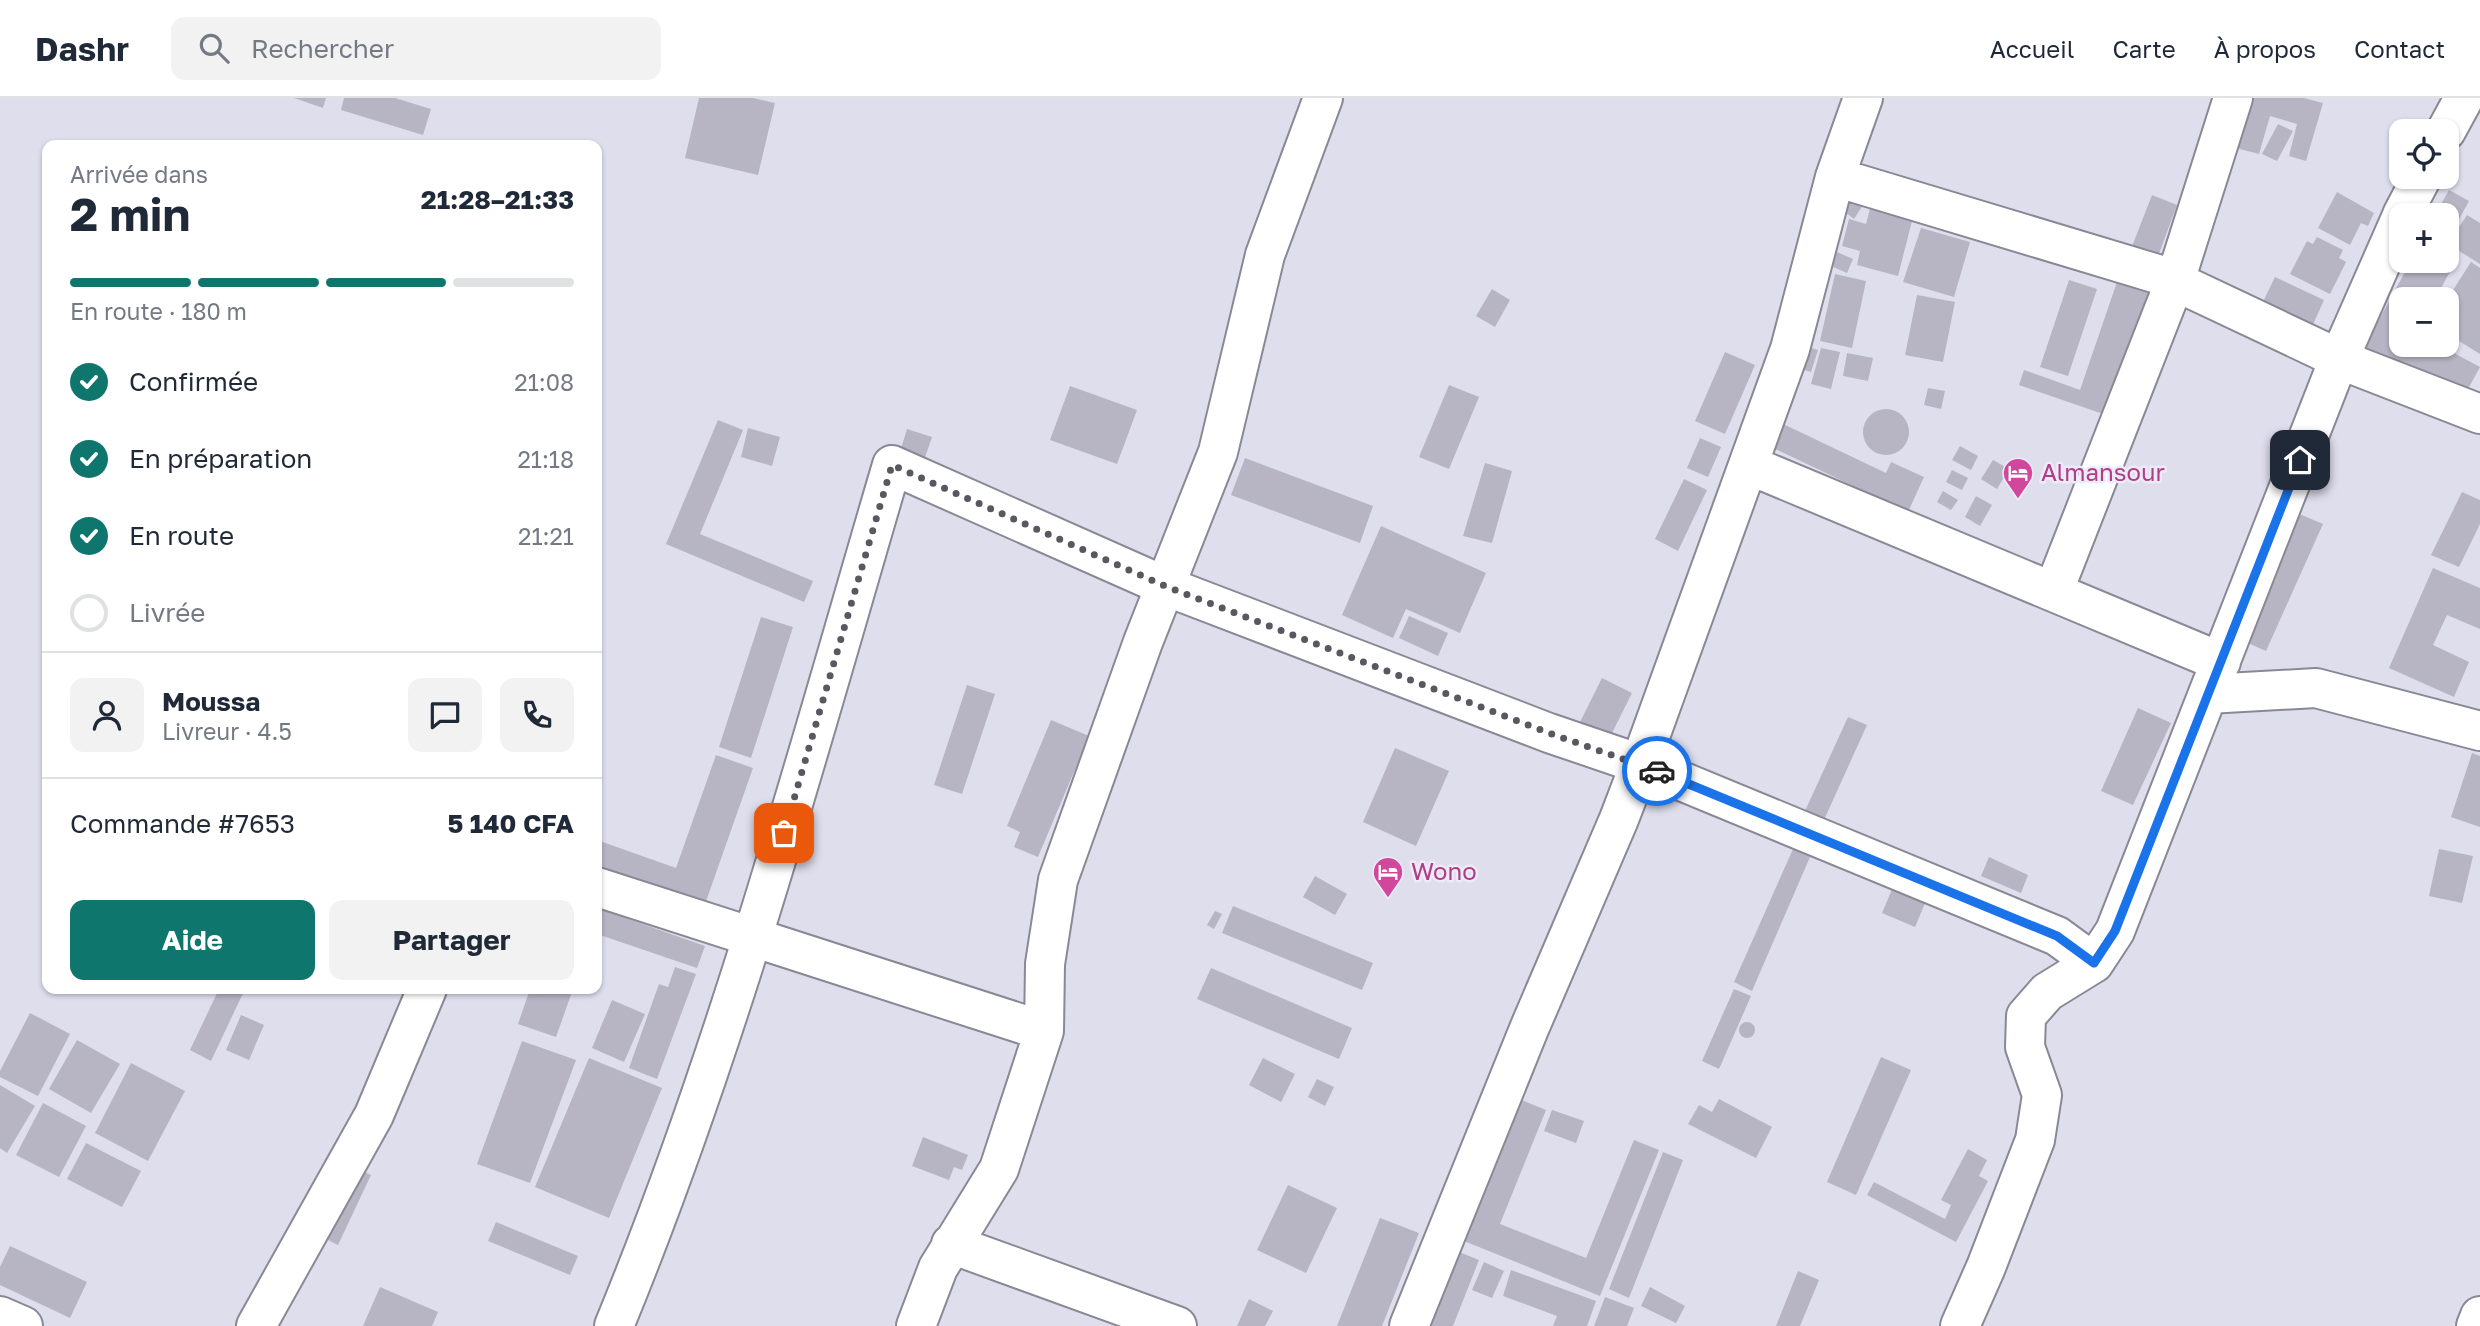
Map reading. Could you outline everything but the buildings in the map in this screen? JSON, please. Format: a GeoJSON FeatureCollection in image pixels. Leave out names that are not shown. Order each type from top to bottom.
{"type":"FeatureCollection","features":[{"type":"Feature","properties":{"kind":"street"},"geometry":{"type":"LineString","coordinates":[[916,1326],[938,1268],[999,1169],[1044,1031],[1045,964],[1058,880],[1143,642],[1218,452],[1265,255],[1323,98]]}},
{"type":"Feature","properties":{"kind":"street"},"geometry":{"type":"LineString","coordinates":[[1409,1326],[1640,764],[1790,349],[1835,177],[1863,98]]}},
{"type":"Feature","properties":{"kind":"street"},"geometry":{"type":"LineString","coordinates":[[2054,590],[2175,281],[2233,98]]}},
{"type":"Feature","properties":{"kind":"street"},"geometry":{"type":"LineString","coordinates":[[2453,119],[2464,98]]}},
{"type":"Feature","properties":{"kind":"street"},"geometry":{"type":"LineString","coordinates":[[1835,177],[2175,281],[2339,359],[2480,414]]}},
{"type":"Feature","properties":{"kind":"street"},"geometry":{"type":"LineString","coordinates":[[1960,1326],[2035,1140],[2042,1095],[2025,1047],[2025,1016],[2047,992],[2094,963],[2115,931],[2339,359],[2389,246]]}},
{"type":"Feature","properties":{"kind":"street"},"geometry":{"type":"LineString","coordinates":[[614,1326],[650,1240],[753,938],[892,465],[1165,586],[1549,733],[1640,764],[2057,936],[2094,963]]}},
{"type":"Feature","properties":{"kind":"street"},"geometry":{"type":"LineString","coordinates":[[1749,465],[2054,590],[2214,678],[2316,688],[2480,731]]}},
{"type":"Feature","properties":{"kind":"street"},"geometry":{"type":"LineString","coordinates":[[602,889],[1044,1031]]}},
{"type":"Feature","properties":{"kind":"street"},"geometry":{"type":"LineString","coordinates":[[256,1326],[374,1115],[425,994]]}},
{"type":"Feature","properties":{"kind":"street"},"geometry":{"type":"LineString","coordinates":[[951,1244],[1177,1326]]}},
{"type":"Feature","properties":{"kind":"street"},"geometry":{"type":"LineString","coordinates":[[0,1315],[23,1326]]}},
{"type":"Feature","properties":{"kind":"street"},"geometry":{"type":"LineString","coordinates":[[2476,1326],[2480,1316]]}},
{"type":"Feature","properties":{"kind":"way so far"},"geometry":{"type":"LineString","coordinates":[[784,833],[892,465],[1165,586],[1549,733],[1657,771]]}},
{"type":"Feature","properties":{"kind":"place","name":"Almansour"},"geometry":{"type":"Point","coordinates":[2018,500]}},
{"type":"Feature","properties":{"kind":"place","name":"Wono"},"geometry":{"type":"Point","coordinates":[1388,899]}},
{"type":"Feature","properties":{"kind":"route"},"geometry":{"type":"LineString","coordinates":[[1657,771],[2057,936],[2094,963],[2115,931],[2300,460]]}}]}
